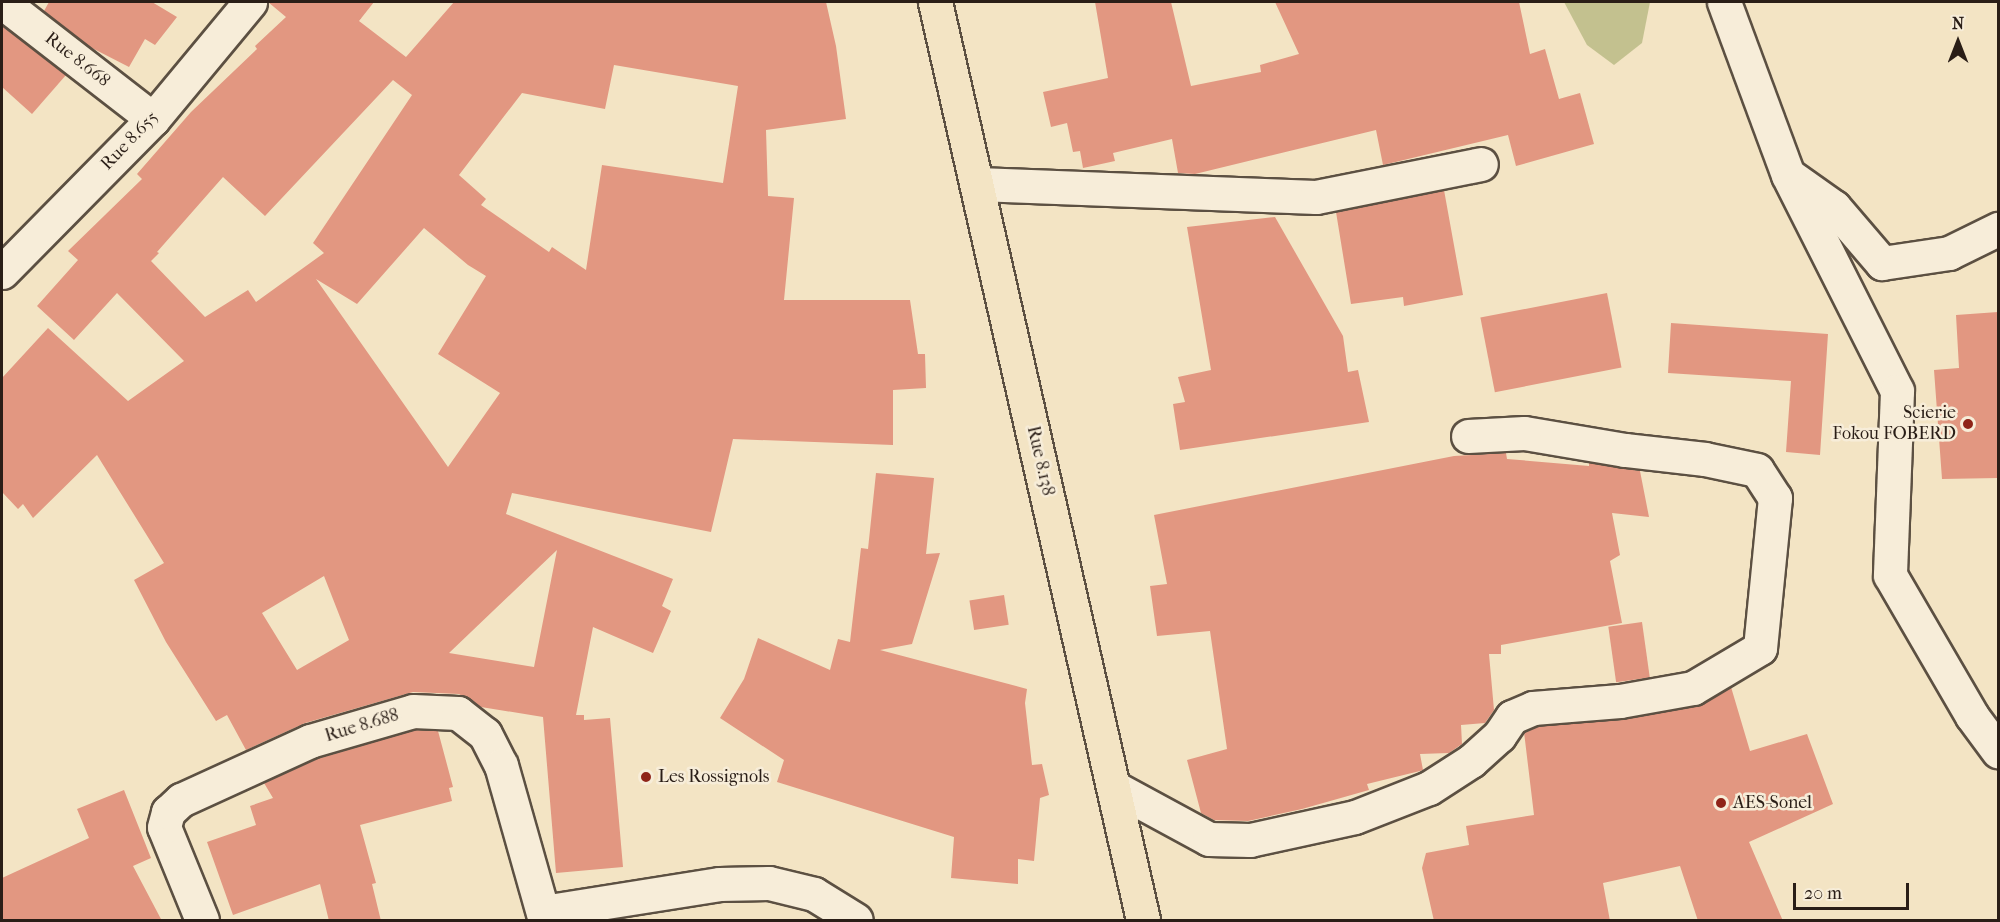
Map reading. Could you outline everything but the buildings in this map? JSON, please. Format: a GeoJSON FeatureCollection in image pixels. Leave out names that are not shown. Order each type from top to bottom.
{"type":"FeatureCollection","features":[{"type":"Feature","properties":{"kind":"main road","name":"Rue 8.138"},"geometry":{"type":"LineString","coordinates":[[935,2],[1115,788],[1143,921]]}},
{"type":"Feature","properties":{"kind":"street","name":"Rue 8.668"},"geometry":{"type":"LineString","coordinates":[[2,2],[153,119]]}},
{"type":"Feature","properties":{"kind":"street","name":"Rue 8.655"},"geometry":{"type":"LineString","coordinates":[[2,272],[153,119],[250,2]]}},
{"type":"Feature","properties":{"kind":"street"},"geometry":{"type":"LineString","coordinates":[[1724,2],[1788,175],[1897,391],[1890,575],[1972,716],[1998,751]]}},
{"type":"Feature","properties":{"kind":"street"},"geometry":{"type":"LineString","coordinates":[[978,184],[1316,197],[1481,164]]}},
{"type":"Feature","properties":{"kind":"street"},"geometry":{"type":"LineString","coordinates":[[1788,175],[1834,207],[1882,263],[1949,253],[1998,229]]}},
{"type":"Feature","properties":{"kind":"street"},"geometry":{"type":"LineString","coordinates":[[1115,788],[1209,839],[1250,840],[1355,817],[1429,788],[1471,761],[1499,736],[1512,717],[1533,708],[1620,701],[1694,688],[1760,648],[1775,498],[1757,470],[1705,459],[1624,450],[1524,433],[1468,436]]}},
{"type":"Feature","properties":{"kind":"street","name":"Rue 8.688"},"geometry":{"type":"LineString","coordinates":[[202,921],[164,827],[168,812],[181,800],[310,741],[413,711],[458,713],[485,734],[501,765],[544,916]]}},
{"type":"Feature","properties":{"kind":"street"},"geometry":{"type":"LineString","coordinates":[[544,916],[719,884],[769,883],[814,894],[856,921]]}},
{"type":"Feature","properties":{"kind":"shaded area"},"geometry":{"type":"Polygon","coordinates":[[[1564,2],[1650,2],[1642,43],[1614,65],[1587,45],[1564,2]]]}},
{"type":"Feature","properties":{"kind":"place","name":"Scierie Fokou FOBERD"},"geometry":{"type":"Point","coordinates":[1968,424]}},
{"type":"Feature","properties":{"kind":"place","name":"Les Rossignols"},"geometry":{"type":"Point","coordinates":[646,777]}},
{"type":"Feature","properties":{"kind":"place","name":"AES-Sonel"},"geometry":{"type":"Point","coordinates":[1721,803]}}]}
